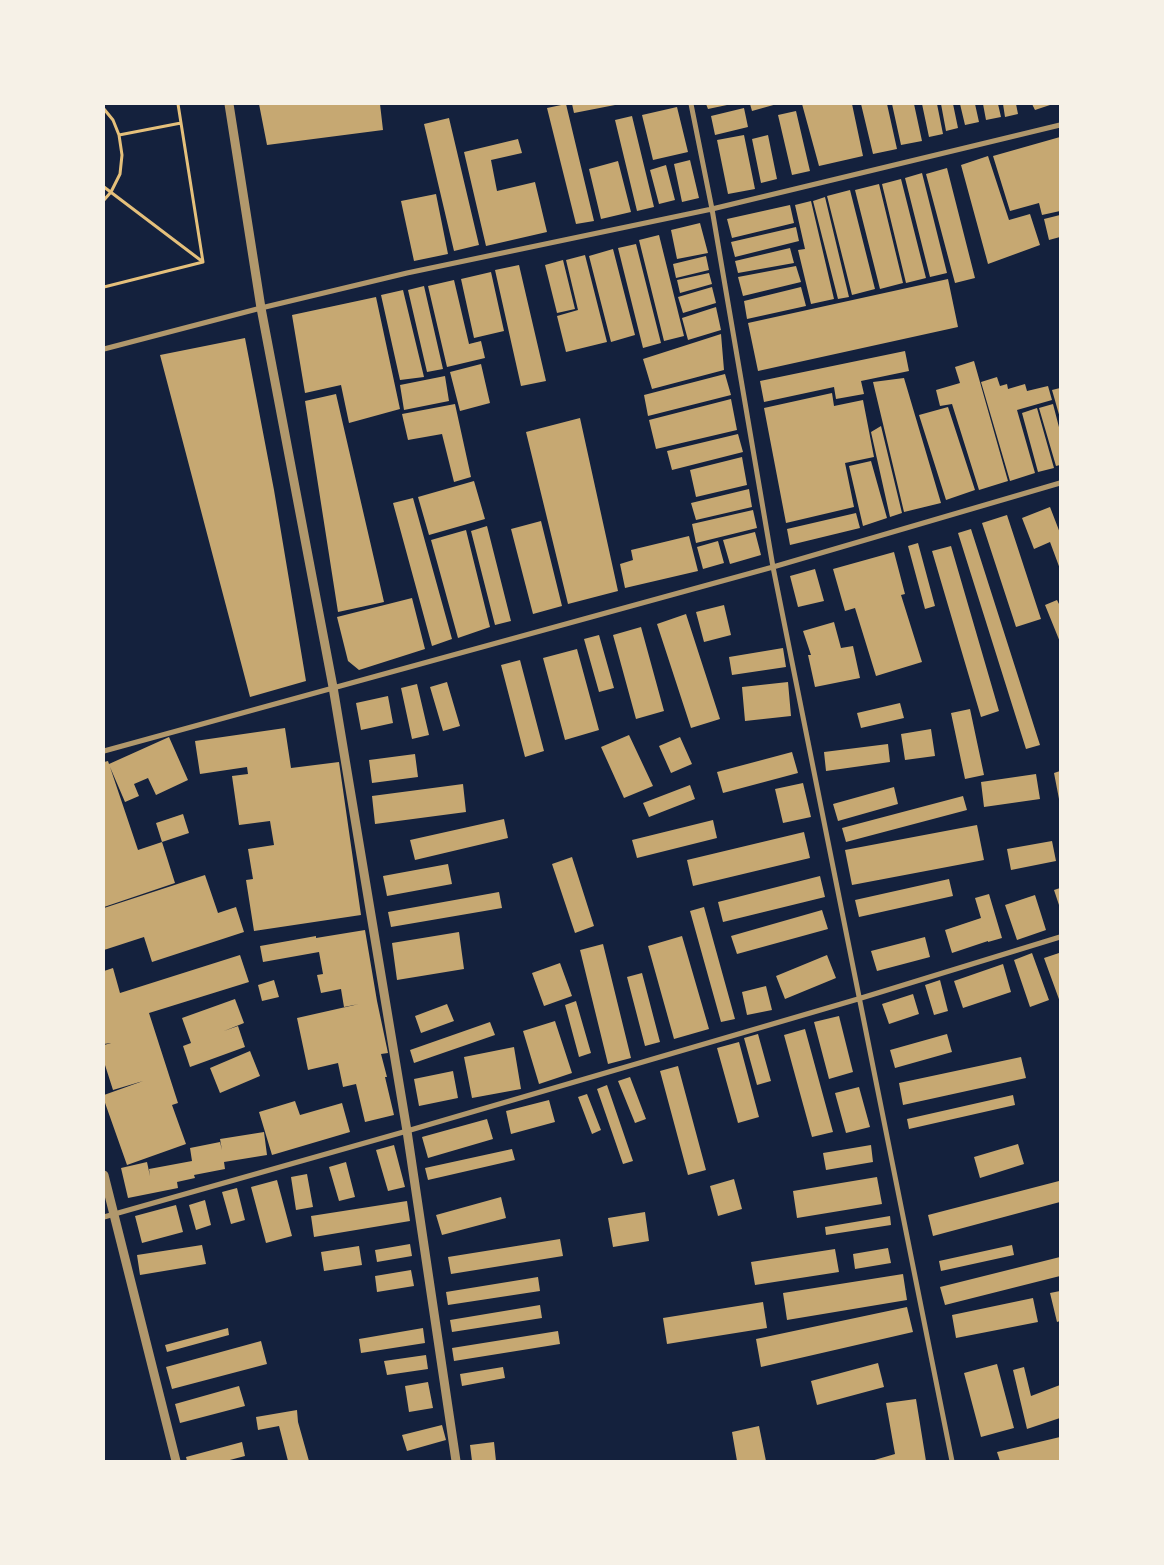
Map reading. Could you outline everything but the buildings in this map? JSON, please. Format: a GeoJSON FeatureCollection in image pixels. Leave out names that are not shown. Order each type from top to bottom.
{"type":"FeatureCollection","features":[{"type":"Feature","properties":{"kind":"street"},"geometry":{"type":"LineString","coordinates":[[229,104],[261,308],[333,687],[408,1132],[456,1461]]}},
{"type":"Feature","properties":{"kind":"street"},"geometry":{"type":"LineString","coordinates":[[691,104],[712,209],[774,567],[858,998],[952,1461]]}},
{"type":"Feature","properties":{"kind":"street"},"geometry":{"type":"LineString","coordinates":[[104,349],[261,308],[407,273],[712,209],[1060,125]]}},
{"type":"Feature","properties":{"kind":"street"},"geometry":{"type":"LineString","coordinates":[[104,751],[774,567],[1060,483]]}},
{"type":"Feature","properties":{"kind":"street"},"geometry":{"type":"LineString","coordinates":[[104,1217],[408,1132],[1060,937]]}},
{"type":"Feature","properties":{"kind":"street"},"geometry":{"type":"LineString","coordinates":[[104,1175],[176,1461]]}},
{"type":"Feature","properties":{"kind":"path"},"geometry":{"type":"LineString","coordinates":[[178,104],[204,262]]}},
{"type":"Feature","properties":{"kind":"path"},"geometry":{"type":"LineString","coordinates":[[104,109],[113,120],[119,135],[122,154],[120,174],[111,192],[104,200]]}},
{"type":"Feature","properties":{"kind":"path"},"geometry":{"type":"LineString","coordinates":[[119,135],[181,123]]}},
{"type":"Feature","properties":{"kind":"path"},"geometry":{"type":"LineString","coordinates":[[104,187],[204,262]]}},
{"type":"Feature","properties":{"kind":"path"},"geometry":{"type":"LineString","coordinates":[[104,287],[204,262]]}}]}
